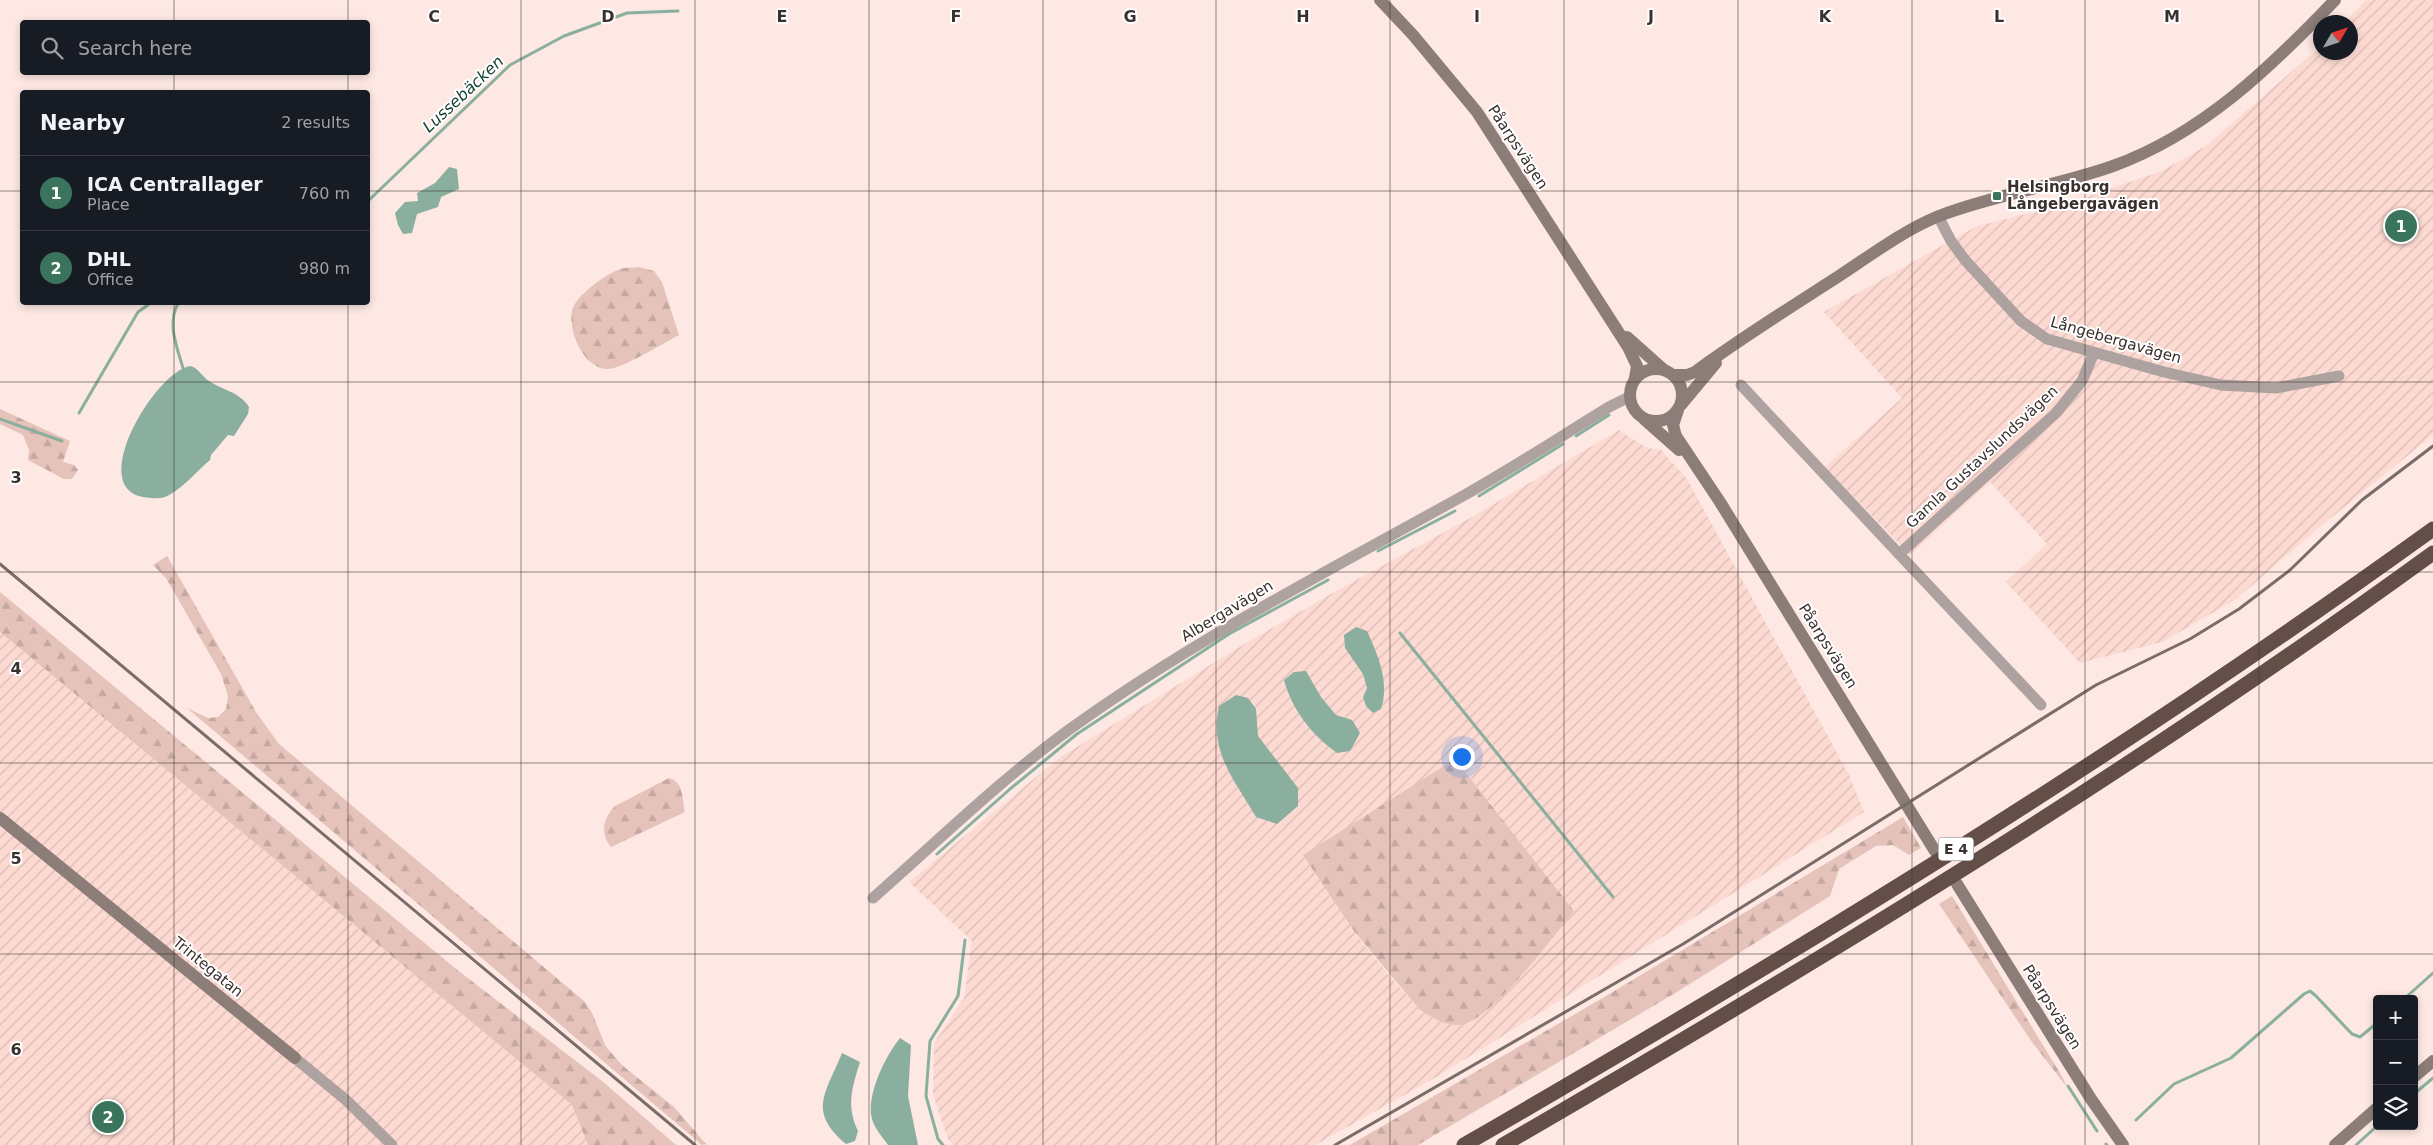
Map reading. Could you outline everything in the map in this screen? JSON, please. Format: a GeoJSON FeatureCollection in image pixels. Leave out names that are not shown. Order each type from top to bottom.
{"type":"FeatureCollection","features":[{"type":"Feature","properties":{"kind":"highway","name":"E 4"},"geometry":{"type":"LineString","coordinates":[[1464,1145],[1718,996],[1949,853],[2160,717],[2433,529]]}},
{"type":"Feature","properties":{"kind":"highway","name":"E 4"},"geometry":{"type":"LineString","coordinates":[[1503,1145],[1742,1004],[2038,820],[2164,738],[2433,554]]}},
{"type":"Feature","properties":{"kind":"street","name":"Påarpsvägen"},"geometry":{"type":"LineString","coordinates":[[1380,0],[1418,40],[1477,112],[1613,323],[1634,359],[1637,371],[1635,378]]}},
{"type":"Feature","properties":{"kind":"street"},"geometry":{"type":"LineString","coordinates":[[1733,346],[1679,407],[1662,421],[1643,419],[1634,410],[1629,397],[1635,378],[1648,370],[1690,374],[1892,241],[1938,216],[1979,201],[2095,172],[2157,147],[2207,117],[2242,90],[2335,0]]}},
{"type":"Feature","properties":{"kind":"street","name":"Långebergavägen"},"geometry":{"type":"LineString","coordinates":[[1938,216],[1951,241],[1965,260],[2030,329],[2054,341],[2164,372],[2221,385],[2276,388],[2338,376]]}},
{"type":"Feature","properties":{"kind":"street","name":"Påarpsvägen"},"geometry":{"type":"LineString","coordinates":[[1613,323],[1668,372]]}},
{"type":"Feature","properties":{"kind":"street","name":"Gamla Gustavslundsvägen"},"geometry":{"type":"LineString","coordinates":[[1899,554],[2056,413],[2082,381],[2094,353]]}},
{"type":"Feature","properties":{"kind":"street"},"geometry":{"type":"LineString","coordinates":[[1668,372],[1682,392],[1679,407]]}},
{"type":"Feature","properties":{"kind":"street"},"geometry":{"type":"LineString","coordinates":[[1740,385],[2041,705]]}},
{"type":"Feature","properties":{"kind":"street","name":"Albergavägen"},"geometry":{"type":"LineString","coordinates":[[873,898],[1012,776],[1069,730],[1116,698],[1224,628],[1462,496],[1609,406],[1629,397]]}},
{"type":"Feature","properties":{"kind":"street","name":"Påarpsvägen"},"geometry":{"type":"LineString","coordinates":[[1679,407],[1674,420],[1674,432],[1690,460],[1720,502],[1935,851]]}},
{"type":"Feature","properties":{"kind":"street","name":"Påarpsvägen"},"geometry":{"type":"LineString","coordinates":[[1643,419],[1690,460]]}},
{"type":"Feature","properties":{"kind":"street","name":"Trintegatan"},"geometry":{"type":"LineString","coordinates":[[0,818],[346,1100],[392,1145]]}},
{"type":"Feature","properties":{"kind":"street","name":"Påarpsvägen"},"geometry":{"type":"LineString","coordinates":[[1957,884],[2090,1099],[2123,1145]]}},
{"type":"Feature","properties":{"kind":"street"},"geometry":{"type":"LineString","coordinates":[[2418,1074],[2433,1061]]}},
{"type":"Feature","properties":{"kind":"street"},"geometry":{"type":"LineString","coordinates":[[2335,1145],[2373,1112]]}},
{"type":"Feature","properties":{"kind":"shaded area"},"geometry":{"type":"Polygon","coordinates":[[[2366,0],[2433,0],[2433,435],[2321,526],[2235,600],[2162,642],[2080,663],[2006,582],[2047,544],[1990,482],[1910,555],[1825,467],[1902,398],[1824,312],[1977,226],[2066,204],[2162,171],[2206,146],[2313,53],[2313,60],[2358,60],[2358,15],[2352,15],[2366,0]]]}},
{"type":"Feature","properties":{"kind":"shaded area"},"geometry":{"type":"Polygon","coordinates":[[[449,167],[457,169],[459,189],[441,197],[438,207],[417,214],[412,233],[403,234],[395,213],[405,202],[418,201],[417,193],[435,183],[449,167]]]}},
{"type":"Feature","properties":{"kind":"shaded area"},"geometry":{"type":"Polygon","coordinates":[[[190,366],[196,368],[209,381],[241,398],[249,407],[248,414],[234,436],[228,435],[211,455],[210,460],[180,488],[163,498],[143,497],[127,489],[122,473],[124,453],[132,430],[160,388],[175,373],[190,366]]]}},
{"type":"Feature","properties":{"kind":"shaded area"},"geometry":{"type":"Polygon","coordinates":[[[1619,430],[1647,448],[1661,450],[1687,479],[1849,775],[1864,812],[1433,1079],[1315,1145],[953,1145],[948,1139],[933,1095],[934,1043],[964,998],[972,941],[909,882],[1059,758],[1246,643],[1472,517],[1619,430]],[[1354,932],[1419,1009],[1432,1018],[1470,1022],[1503,996],[1354,932]]]}},
{"type":"Feature","properties":{"kind":"shaded area"},"geometry":{"type":"Polygon","coordinates":[[[1356,627],[1367,631],[1382,669],[1384,689],[1381,709],[1373,713],[1366,706],[1363,697],[1367,688],[1363,674],[1345,648],[1344,635],[1356,627]]]}},
{"type":"Feature","properties":{"kind":"shaded area"},"geometry":{"type":"Polygon","coordinates":[[[0,632],[572,1105],[588,1145],[0,1145],[0,632]]]}},
{"type":"Feature","properties":{"kind":"shaded area"},"geometry":{"type":"Polygon","coordinates":[[[1306,671],[1321,697],[1336,715],[1352,720],[1360,733],[1350,751],[1337,753],[1328,746],[1311,730],[1292,702],[1284,680],[1294,672],[1306,671]]]}},
{"type":"Feature","properties":{"kind":"shaded area"},"geometry":{"type":"Polygon","coordinates":[[[1236,695],[1248,698],[1256,709],[1258,736],[1298,788],[1298,806],[1277,824],[1256,817],[1232,777],[1221,751],[1217,737],[1219,706],[1236,695]]]}},
{"type":"Feature","properties":{"kind":"shaded area"},"geometry":{"type":"Polygon","coordinates":[[[900,1038],[911,1045],[908,1096],[918,1145],[888,1145],[875,1127],[871,1114],[875,1084],[889,1055],[900,1038]]]}},
{"type":"Feature","properties":{"kind":"shaded area"},"geometry":{"type":"Polygon","coordinates":[[[842,1053],[860,1062],[851,1096],[852,1113],[858,1131],[855,1141],[846,1144],[834,1132],[823,1111],[826,1091],[842,1053]]]}},
{"type":"Feature","properties":{"kind":"green space"},"geometry":{"type":"Polygon","coordinates":[[[639,267],[654,271],[662,282],[679,335],[621,366],[606,369],[598,367],[584,355],[575,338],[571,319],[574,305],[585,292],[607,276],[622,268],[639,267]]]}},
{"type":"Feature","properties":{"kind":"green space"},"geometry":{"type":"Polygon","coordinates":[[[0,409],[70,441],[63,462],[74,465],[78,470],[72,479],[64,479],[28,460],[29,450],[23,435],[0,424],[0,409]]]}},
{"type":"Feature","properties":{"kind":"green space"},"geometry":{"type":"Polygon","coordinates":[[[167,556],[256,712],[279,744],[584,1001],[592,1013],[606,1047],[623,1066],[674,1107],[706,1144],[702,1145],[187,708],[208,718],[218,717],[226,709],[228,696],[221,674],[166,578],[153,565],[167,556]]]}},
{"type":"Feature","properties":{"kind":"green space"},"geometry":{"type":"Polygon","coordinates":[[[0,592],[456,969],[602,1081],[676,1145],[588,1145],[572,1105],[0,632],[0,592]]]}},
{"type":"Feature","properties":{"kind":"green space"},"geometry":{"type":"Polygon","coordinates":[[[1455,759],[1574,911],[1503,996],[1471,1021],[1452,1025],[1432,1018],[1419,1009],[1354,931],[1303,855],[1455,759]]]}},
{"type":"Feature","properties":{"kind":"green space"},"geometry":{"type":"Polygon","coordinates":[[[669,778],[674,780],[680,787],[685,812],[611,847],[605,837],[604,826],[615,806],[669,778]]]}},
{"type":"Feature","properties":{"kind":"green space"},"geometry":{"type":"Polygon","coordinates":[[[1903,817],[1921,848],[1909,855],[1893,845],[1876,846],[1839,869],[1830,896],[1677,992],[1418,1145],[1350,1145],[1606,996],[1903,817]]]}},
{"type":"Feature","properties":{"kind":"green space"},"geometry":{"type":"Polygon","coordinates":[[[1952,896],[2063,1078],[2066,1086],[2032,1042],[1939,904],[1952,896]]]}},
{"type":"Feature","properties":{"kind":"waterway","name":"Lussebäcken"},"geometry":{"type":"LineString","coordinates":[[370,199],[510,65],[564,36],[627,13],[678,11]]}},
{"type":"Feature","properties":{"kind":"waterway","name":"Lussebäcken"},"geometry":{"type":"LineString","coordinates":[[79,413],[138,312],[148,305]]}},
{"type":"Feature","properties":{"kind":"waterway","name":"Lussebäcken"},"geometry":{"type":"LineString","coordinates":[[178,305],[173,318],[173,326],[183,368]]}},
{"type":"Feature","properties":{"kind":"waterway"},"geometry":{"type":"LineString","coordinates":[[1576,436],[1609,415]]}},
{"type":"Feature","properties":{"kind":"waterway","name":"Lussebäcken"},"geometry":{"type":"LineString","coordinates":[[0,419],[62,441]]}},
{"type":"Feature","properties":{"kind":"waterway"},"geometry":{"type":"LineString","coordinates":[[1479,496],[1563,444]]}},
{"type":"Feature","properties":{"kind":"waterway"},"geometry":{"type":"LineString","coordinates":[[1378,551],[1455,511]]}},
{"type":"Feature","properties":{"kind":"waterway"},"geometry":{"type":"LineString","coordinates":[[937,854],[1010,789],[1077,734],[1229,634],[1328,580]]}},
{"type":"Feature","properties":{"kind":"waterway"},"geometry":{"type":"LineString","coordinates":[[1400,633],[1613,897]]}},
{"type":"Feature","properties":{"kind":"waterway"},"geometry":{"type":"LineString","coordinates":[[943,1145],[938,1139],[926,1096],[930,1041],[958,996],[965,940]]}},
{"type":"Feature","properties":{"kind":"waterway"},"geometry":{"type":"LineString","coordinates":[[2408,995],[2433,973]]}},
{"type":"Feature","properties":{"kind":"waterway"},"geometry":{"type":"LineString","coordinates":[[2136,1120],[2174,1084],[2231,1058],[2304,994],[2310,991],[2352,1034],[2360,1037],[2373,1026]]}},
{"type":"Feature","properties":{"kind":"waterway"},"geometry":{"type":"LineString","coordinates":[[2418,1091],[2433,1078]]}},
{"type":"Feature","properties":{"kind":"waterway"},"geometry":{"type":"LineString","coordinates":[[2068,1086],[2097,1131]]}},
{"type":"Feature","properties":{"kind":"waterway"},"geometry":{"type":"LineString","coordinates":[[2356,1145],[2373,1130]]}},
{"type":"Feature","properties":{"kind":"railway"},"geometry":{"type":"LineString","coordinates":[[1335,1145],[1683,944],[2096,685],[2190,639],[2239,609],[2290,570],[2362,500],[2433,446]]}},
{"type":"Feature","properties":{"kind":"railway"},"geometry":{"type":"LineString","coordinates":[[0,564],[695,1145]]}},
{"type":"Feature","properties":{"kind":"place","name":"Helsingborg Långebergavägen"},"geometry":{"type":"Point","coordinates":[1997,196]}},
{"type":"Feature","properties":{"kind":"place","name":"ICA Centrallager"},"geometry":{"type":"Point","coordinates":[2401,226]}},
{"type":"Feature","properties":{"kind":"place","name":"DHL"},"geometry":{"type":"Point","coordinates":[108,1117]}}]}
